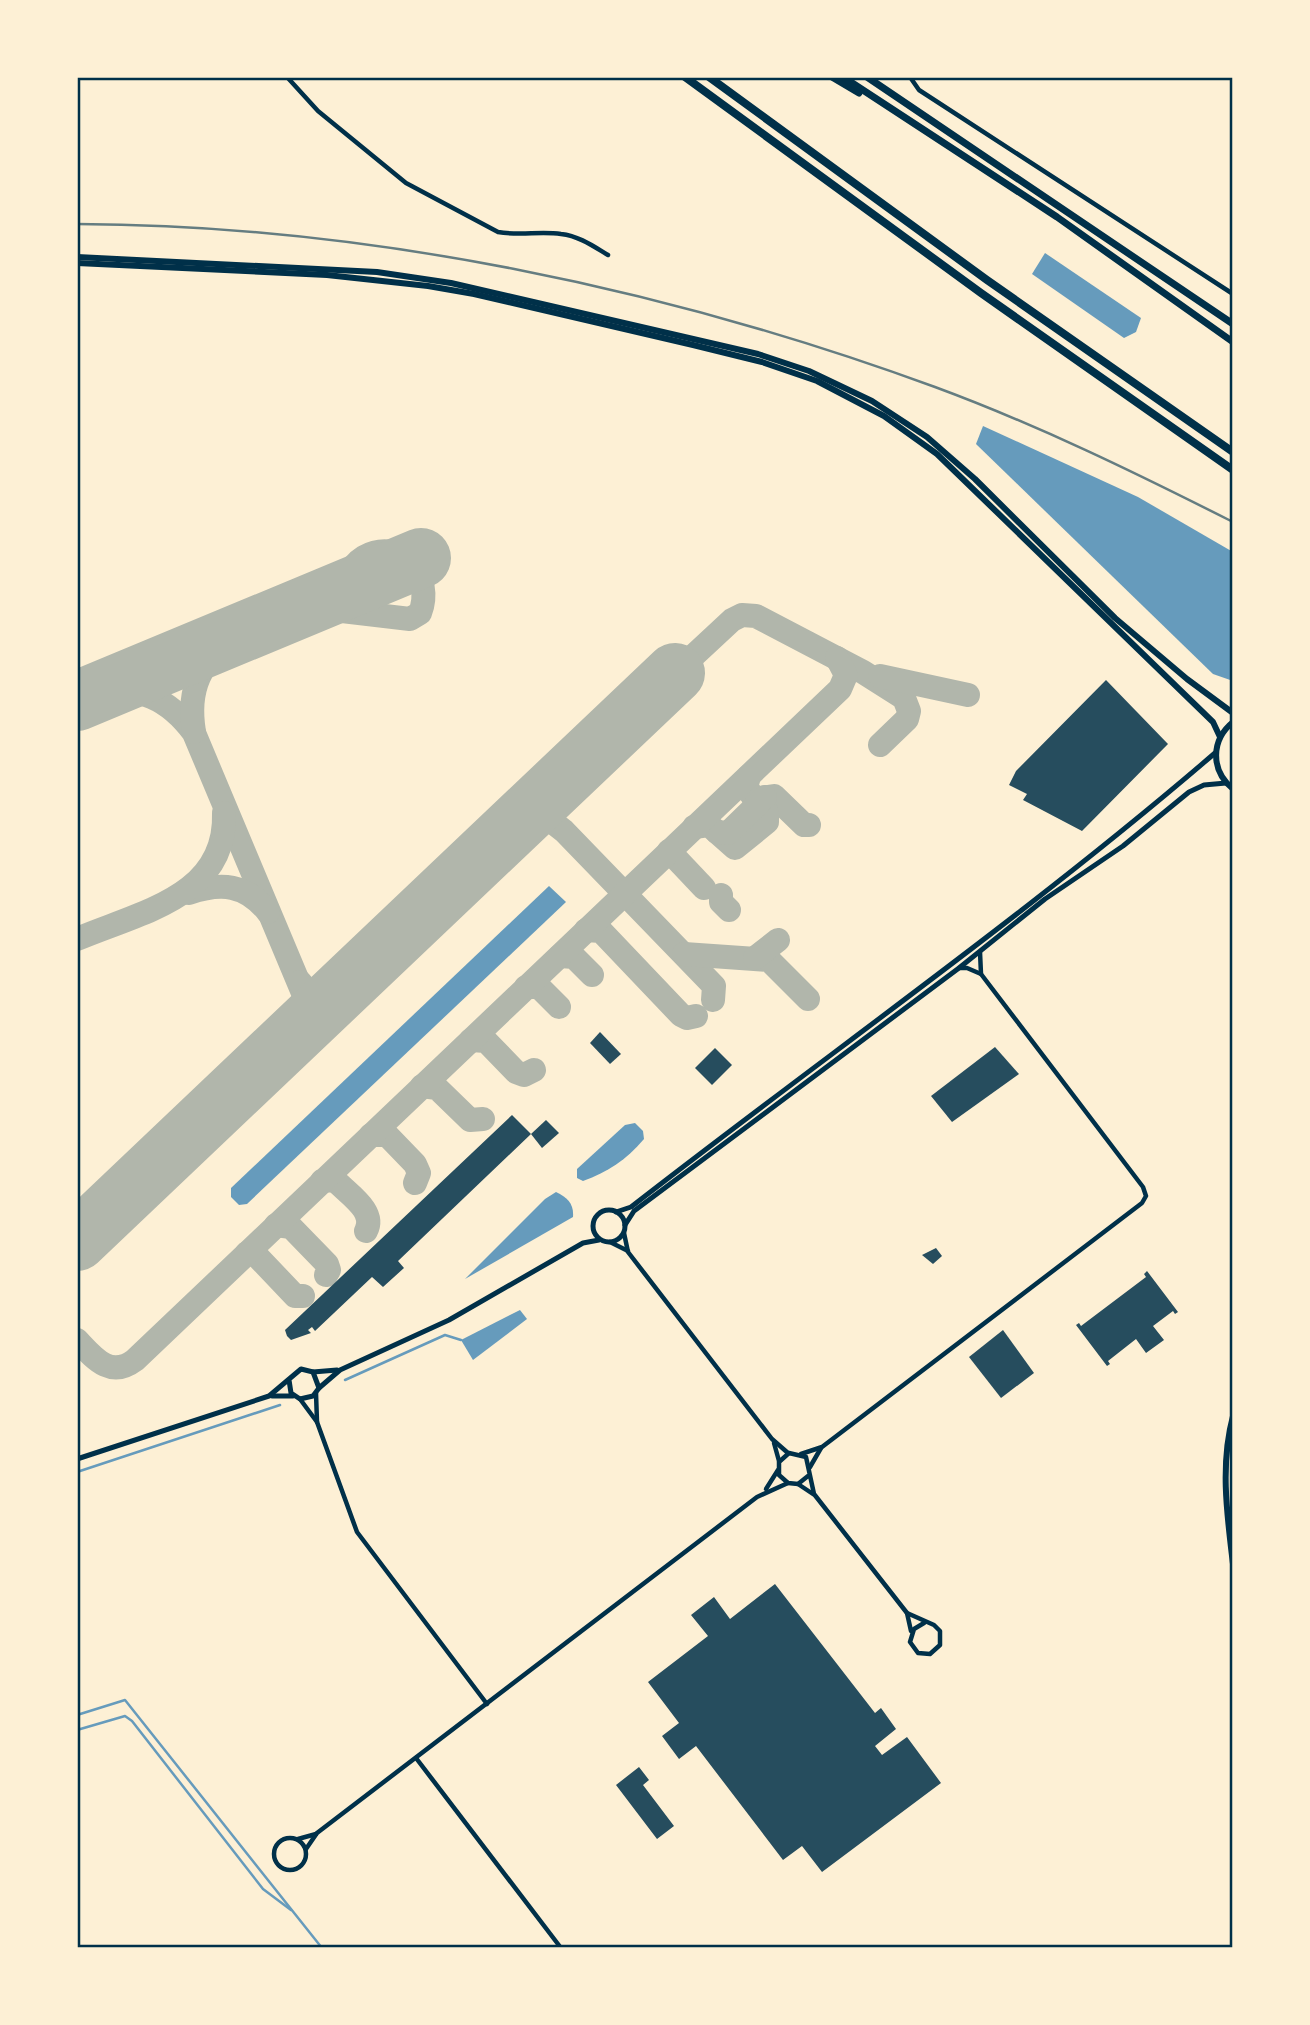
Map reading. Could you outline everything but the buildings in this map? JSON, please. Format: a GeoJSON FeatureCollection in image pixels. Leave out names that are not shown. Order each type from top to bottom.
{"type":"FeatureCollection","features":[{"type":"Feature","properties":{"kind":"highway"},"geometry":{"type":"LineString","coordinates":[[685,77],[981,293],[1233,470]]}},
{"type":"Feature","properties":{"kind":"highway"},"geometry":{"type":"LineString","coordinates":[[709,77],[987,280],[1233,453]]}},
{"type":"Feature","properties":{"kind":"highway"},"geometry":{"type":"LineString","coordinates":[[832,77],[958,151]]}},
{"type":"Feature","properties":{"kind":"highway"},"geometry":{"type":"LineString","coordinates":[[843,77],[1057,217],[1233,342]]}},
{"type":"Feature","properties":{"kind":"highway"},"geometry":{"type":"LineString","coordinates":[[867,77],[1233,323]]}},
{"type":"Feature","properties":{"kind":"highway"},"geometry":{"type":"LineString","coordinates":[[1057,217],[1233,348]]}},
{"type":"Feature","properties":{"kind":"main road"},"geometry":{"type":"LineString","coordinates":[[77,257],[377,272],[452,283],[758,354],[809,371],[872,401],[927,437],[975,479],[1115,618],[1187,679],[1233,713]]}},
{"type":"Feature","properties":{"kind":"main road"},"geometry":{"type":"LineString","coordinates":[[77,263],[327,275],[474,293],[716,350],[817,381],[884,416],[937,454],[1213,722],[1220,737]]}},
{"type":"Feature","properties":{"kind":"main road"},"geometry":{"type":"LineString","coordinates":[[1233,722],[1220,737],[1215,753],[1220,774],[1233,789]]}},
{"type":"Feature","properties":{"kind":"main road"},"geometry":{"type":"LineString","coordinates":[[1233,1416],[1226,1467],[1227,1516],[1233,1564]]}},
{"type":"Feature","properties":{"kind":"street"},"geometry":{"type":"LineString","coordinates":[[287,77],[318,111],[406,183],[498,232],[515,235],[560,233],[580,239],[608,255]]}},
{"type":"Feature","properties":{"kind":"street"},"geometry":{"type":"LineString","coordinates":[[910,77],[919,90],[1233,294]]}},
{"type":"Feature","properties":{"kind":"street"},"geometry":{"type":"LineString","coordinates":[[583,1243],[600,1212],[616,1212],[631,1207],[1109,843],[1215,753]]}},
{"type":"Feature","properties":{"kind":"street"},"geometry":{"type":"LineString","coordinates":[[628,1252],[625,1224],[634,1211],[959,968],[1045,899],[1123,846],[1189,792],[1204,785],[1226,783]]}},
{"type":"Feature","properties":{"kind":"street"},"geometry":{"type":"LineString","coordinates":[[980,951],[981,974]]}},
{"type":"Feature","properties":{"kind":"street"},"geometry":{"type":"LineString","coordinates":[[268,1396],[309,1398],[340,1370],[449,1320],[583,1243],[599,1240],[610,1242],[628,1252],[772,1439],[789,1453],[801,1454],[822,1447],[1142,1203],[1146,1196],[1143,1187],[981,974],[967,968],[959,968]]}},
{"type":"Feature","properties":{"kind":"street"},"geometry":{"type":"LineString","coordinates":[[616,1212],[625,1224]]}},
{"type":"Feature","properties":{"kind":"street"},"geometry":{"type":"LineString","coordinates":[[592,1228],[599,1240]]}},
{"type":"Feature","properties":{"kind":"street"},"geometry":{"type":"LineString","coordinates":[[610,1242],[624,1233]]}},
{"type":"Feature","properties":{"kind":"street"},"geometry":{"type":"LineString","coordinates":[[77,1459],[268,1396],[301,1369],[313,1372],[340,1370]]}},
{"type":"Feature","properties":{"kind":"street"},"geometry":{"type":"LineString","coordinates":[[313,1372],[317,1390],[317,1422]]}},
{"type":"Feature","properties":{"kind":"street"},"geometry":{"type":"LineString","coordinates":[[289,1380],[289,1389],[317,1422],[357,1532],[487,1704]]}},
{"type":"Feature","properties":{"kind":"street"},"geometry":{"type":"LineString","coordinates":[[764,1492],[778,1470],[779,1462],[772,1439]]}},
{"type":"Feature","properties":{"kind":"street"},"geometry":{"type":"LineString","coordinates":[[822,1447],[810,1467],[808,1476],[814,1494],[907,1614],[933,1625],[942,1636],[940,1645],[934,1652],[925,1655],[915,1650],[910,1642],[907,1614]]}},
{"type":"Feature","properties":{"kind":"street"},"geometry":{"type":"LineString","coordinates":[[779,1462],[789,1453]]}},
{"type":"Feature","properties":{"kind":"street"},"geometry":{"type":"LineString","coordinates":[[801,1454],[810,1467]]}},
{"type":"Feature","properties":{"kind":"street"},"geometry":{"type":"LineString","coordinates":[[778,1470],[788,1483]]}},
{"type":"Feature","properties":{"kind":"street"},"geometry":{"type":"LineString","coordinates":[[798,1484],[808,1476]]}},
{"type":"Feature","properties":{"kind":"street"},"geometry":{"type":"LineString","coordinates":[[317,1833],[298,1868],[289,1870],[279,1866],[274,1856],[277,1844],[285,1839],[298,1840],[317,1833],[764,1492],[788,1483],[798,1484],[814,1494]]}},
{"type":"Feature","properties":{"kind":"street"},"geometry":{"type":"LineString","coordinates":[[911,1632],[924,1623]]}},
{"type":"Feature","properties":{"kind":"street"},"geometry":{"type":"LineString","coordinates":[[416,1758],[561,1948]]}},
{"type":"Feature","properties":{"kind":"street"},"geometry":{"type":"LineString","coordinates":[[298,1840],[306,1849]]}},
{"type":"Feature","properties":{"kind":"water"},"geometry":{"type":"Polygon","coordinates":[[[1045,253],[1141,318],[1136,332],[1124,338],[1032,274],[1045,253]]]}},
{"type":"Feature","properties":{"kind":"water"},"geometry":{"type":"Polygon","coordinates":[[[983,426],[1138,497],[1233,552],[1233,681],[1213,674],[976,444],[983,426]]]}},
{"type":"Feature","properties":{"kind":"water"},"geometry":{"type":"Polygon","coordinates":[[[549,886],[566,902],[247,1204],[239,1205],[231,1197],[231,1188],[549,886]]]}},
{"type":"Feature","properties":{"kind":"water"},"geometry":{"type":"Polygon","coordinates":[[[635,1123],[643,1131],[644,1139],[630,1153],[601,1174],[583,1181],[577,1178],[577,1169],[625,1125],[635,1123]]]}},
{"type":"Feature","properties":{"kind":"water"},"geometry":{"type":"Polygon","coordinates":[[[556,1192],[569,1202],[573,1217],[465,1279],[545,1199],[556,1192]]]}},
{"type":"Feature","properties":{"kind":"water"},"geometry":{"type":"Polygon","coordinates":[[[520,1310],[527,1319],[473,1360],[461,1340],[520,1310]]]}},
{"type":"Feature","properties":{"kind":"waterway"},"geometry":{"type":"LineString","coordinates":[[345,1380],[445,1335],[461,1340]]}},
{"type":"Feature","properties":{"kind":"waterway"},"geometry":{"type":"LineString","coordinates":[[77,1472],[280,1405]]}},
{"type":"Feature","properties":{"kind":"waterway"},"geometry":{"type":"LineString","coordinates":[[77,1715],[125,1700],[322,1948]]}},
{"type":"Feature","properties":{"kind":"waterway"},"geometry":{"type":"LineString","coordinates":[[77,1730],[125,1716],[132,1721],[263,1889],[291,1910]]}},
{"type":"Feature","properties":{"kind":"taxiway"},"geometry":{"type":"LineString","coordinates":[[297,608],[410,619],[420,613],[423,587],[419,574],[403,556],[378,552],[359,561],[328,598]]}},
{"type":"Feature","properties":{"kind":"taxiway"},"geometry":{"type":"LineString","coordinates":[[675,673],[732,620],[742,615],[756,616],[863,672],[904,698],[909,711],[907,719],[880,745]]}},
{"type":"Feature","properties":{"kind":"taxiway"},"geometry":{"type":"LineString","coordinates":[[194,732],[193,702],[199,677],[213,656],[236,636]]}},
{"type":"Feature","properties":{"kind":"taxiway"},"geometry":{"type":"LineString","coordinates":[[77,1340],[96,1359],[110,1367],[126,1365],[135,1360],[840,689],[846,675],[837,658]]}},
{"type":"Feature","properties":{"kind":"taxiway"},"geometry":{"type":"LineString","coordinates":[[880,676],[968,695]]}},
{"type":"Feature","properties":{"kind":"taxiway"},"geometry":{"type":"LineString","coordinates":[[97,693],[126,691],[152,697],[174,711],[194,733],[306,1000],[305,1023],[292,1037]]}},
{"type":"Feature","properties":{"kind":"taxiway"},"geometry":{"type":"LineString","coordinates":[[694,827],[709,825],[735,848],[767,822],[767,812],[746,788],[749,776]]}},
{"type":"Feature","properties":{"kind":"taxiway"},"geometry":{"type":"LineString","coordinates":[[754,799],[774,796],[804,825],[809,825]]}},
{"type":"Feature","properties":{"kind":"taxiway"},"geometry":{"type":"LineString","coordinates":[[717,832],[728,833],[765,797]]}},
{"type":"Feature","properties":{"kind":"taxiway"},"geometry":{"type":"LineString","coordinates":[[77,939],[152,909],[195,883],[211,864],[221,841],[224,813]]}},
{"type":"Feature","properties":{"kind":"taxiway"},"geometry":{"type":"LineString","coordinates":[[505,834],[536,817],[550,820],[564,831],[714,986],[713,1000]]}},
{"type":"Feature","properties":{"kind":"taxiway"},"geometry":{"type":"LineString","coordinates":[[669,851],[704,888]]}},
{"type":"Feature","properties":{"kind":"taxiway"},"geometry":{"type":"LineString","coordinates":[[189,893],[212,887],[232,888],[251,896],[268,912]]}},
{"type":"Feature","properties":{"kind":"taxiway"},"geometry":{"type":"LineString","coordinates":[[721,895],[721,902],[729,910]]}},
{"type":"Feature","properties":{"kind":"taxiway"},"geometry":{"type":"LineString","coordinates":[[586,930],[601,931],[681,1015],[687,1018],[696,1016]]}},
{"type":"Feature","properties":{"kind":"taxiway"},"geometry":{"type":"LineString","coordinates":[[755,958],[778,940]]}},
{"type":"Feature","properties":{"kind":"taxiway"},"geometry":{"type":"LineString","coordinates":[[684,954],[769,960],[808,999]]}},
{"type":"Feature","properties":{"kind":"taxiway"},"geometry":{"type":"LineString","coordinates":[[560,956],[574,957],[592,975]]}},
{"type":"Feature","properties":{"kind":"taxiway"},"geometry":{"type":"LineString","coordinates":[[300,982],[316,1001],[329,999],[340,991]]}},
{"type":"Feature","properties":{"kind":"taxiway"},"geometry":{"type":"LineString","coordinates":[[526,987],[539,987],[559,1007]]}},
{"type":"Feature","properties":{"kind":"taxiway"},"geometry":{"type":"LineString","coordinates":[[471,1040],[486,1041],[516,1072],[524,1075],[534,1070]]}},
{"type":"Feature","properties":{"kind":"taxiway"},"geometry":{"type":"LineString","coordinates":[[422,1086],[437,1088],[470,1120],[483,1119]]}},
{"type":"Feature","properties":{"kind":"taxiway"},"geometry":{"type":"LineString","coordinates":[[371,1135],[387,1135],[415,1164],[419,1173],[415,1183]]}},
{"type":"Feature","properties":{"kind":"taxiway"},"geometry":{"type":"LineString","coordinates":[[322,1181],[332,1180],[338,1183],[361,1205],[368,1217],[366,1231]]}},
{"type":"Feature","properties":{"kind":"taxiway"},"geometry":{"type":"LineString","coordinates":[[276,1225],[291,1227],[327,1264],[329,1270],[326,1275]]}},
{"type":"Feature","properties":{"kind":"taxiway"},"geometry":{"type":"LineString","coordinates":[[247,1253],[255,1254],[295,1296],[303,1296]]}},
{"type":"Feature","properties":{"kind":"runway"},"geometry":{"type":"LineString","coordinates":[[77,701],[421,558]]}},
{"type":"Feature","properties":{"kind":"runway"},"geometry":{"type":"LineString","coordinates":[[77,1241],[675,673]]}},
{"type":"Feature","properties":{"kind":"railway"},"geometry":{"type":"LineString","coordinates":[[77,224],[186,227],[295,236],[404,250],[621,292],[728,320],[935,387],[1086,450],[1233,522]]}}]}
